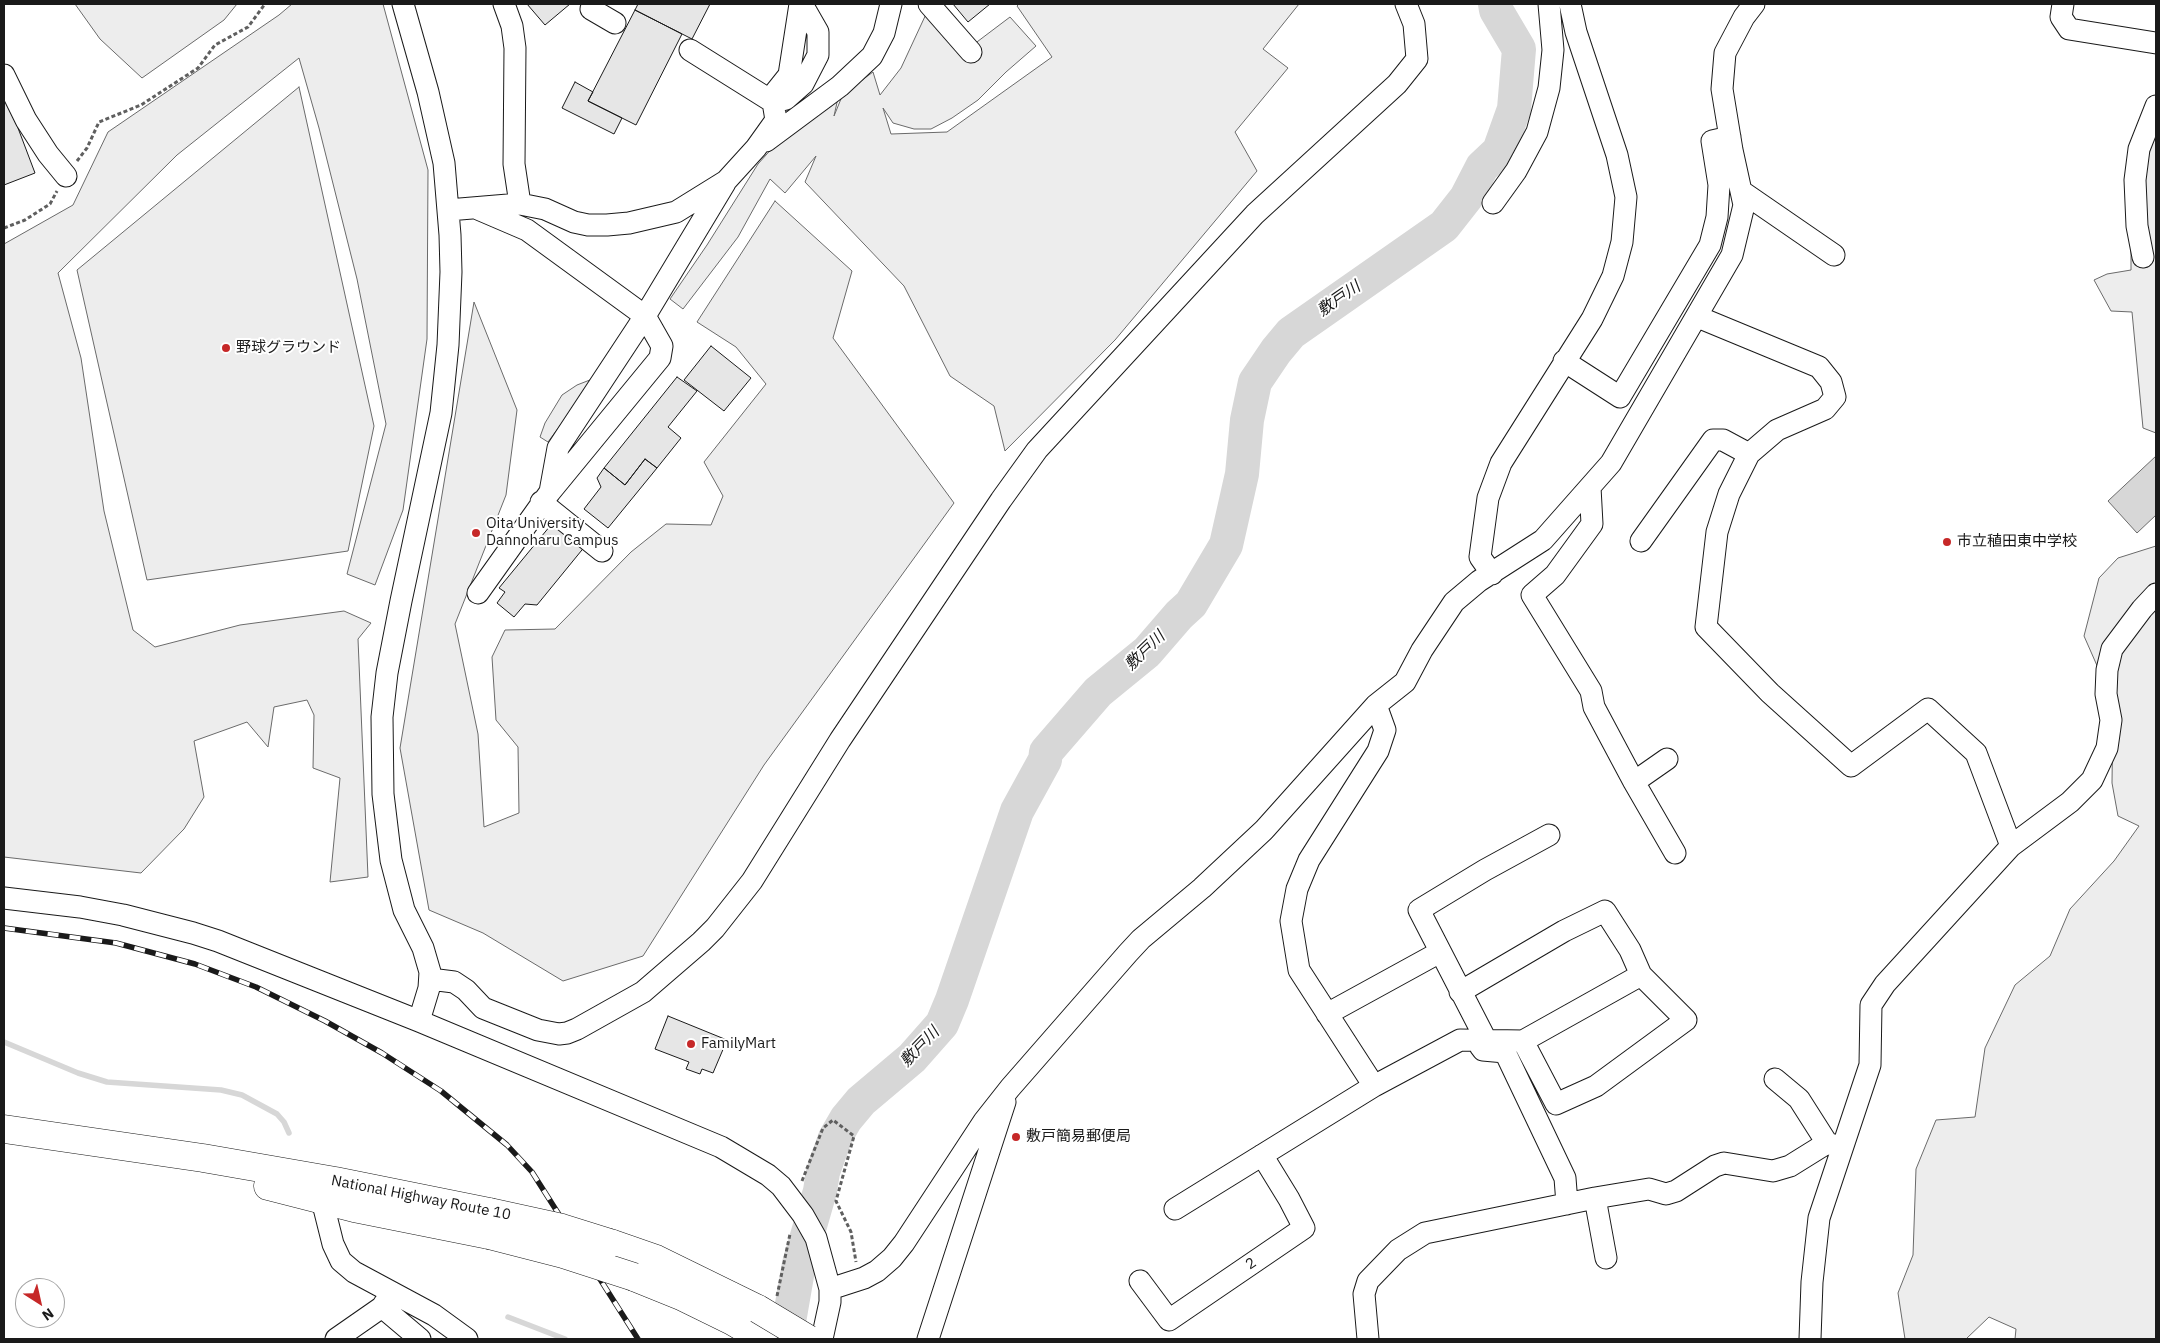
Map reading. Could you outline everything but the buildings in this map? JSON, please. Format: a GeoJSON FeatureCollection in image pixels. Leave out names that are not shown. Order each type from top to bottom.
{"type":"FeatureCollection","features":[{"type":"Feature","properties":{"kind":"highway","name":"National Highway Route 10"},"geometry":{"type":"LineString","coordinates":[[8,1129],[203,1158],[328,1191],[489,1223],[576,1258],[634,1277],[682,1296],[762,1321],[808,1339]]}},
{"type":"Feature","properties":{"kind":"highway","name":"National Highway Route 10"},"geometry":{"type":"LineString","coordinates":[[489,1223],[535,1221],[656,1258],[762,1321]]}},
{"type":"Feature","properties":{"kind":"street"},"geometry":{"type":"LineString","coordinates":[[402,4],[437,128],[444,162],[450,235],[450,316],[441,413],[399,610],[387,673],[382,718],[383,794],[391,860],[404,910],[427,958],[430,972],[430,979],[419,1021]]}},
{"type":"Feature","properties":{"kind":"street"},"geometry":{"type":"LineString","coordinates":[[504,4],[512,26],[515,48],[514,164],[520,204]]}},
{"type":"Feature","properties":{"kind":"street"},"geometry":{"type":"LineString","coordinates":[[594,4],[591,9],[615,23]]}},
{"type":"Feature","properties":{"kind":"street"},"geometry":{"type":"LineString","coordinates":[[546,497],[558,448],[645,316],[726,181],[756,148],[776,120],[773,95],[789,75],[801,4]]}},
{"type":"Feature","properties":{"kind":"street"},"geometry":{"type":"LineString","coordinates":[[756,148],[840,86],[872,56],[884,33],[891,4]]}},
{"type":"Feature","properties":{"kind":"street"},"geometry":{"type":"LineString","coordinates":[[929,4],[971,52]]}},
{"type":"Feature","properties":{"kind":"street"},"geometry":{"type":"LineString","coordinates":[[430,979],[454,982],[466,990],[484,1008],[538,1030],[559,1034],[577,1029],[643,992],[701,942],[752,880],[840,740],[1001,500],[1037,450],[1255,214],[1397,84],[1418,59],[1414,24],[1406,4]]}},
{"type":"Feature","properties":{"kind":"street"},"geometry":{"type":"LineString","coordinates":[[1493,203],[1516,171],[1538,132],[1549,88],[1553,50],[1548,4]]}},
{"type":"Feature","properties":{"kind":"street"},"geometry":{"type":"LineString","coordinates":[[1492,574],[1480,558],[1488,498],[1501,463],[1592,319],[1613,276],[1622,242],[1626,197],[1617,155],[1576,32],[1570,4]]}},
{"type":"Feature","properties":{"kind":"street"},"geometry":{"type":"LineString","coordinates":[[830,1289],[859,1280],[877,1271],[904,1244],[970,1142],[1010,1088],[1141,939],[1202,888],[1264,830],[1376,705],[1405,682],[1422,650],[1454,602],[1479,581],[1543,540],[1612,463],[1732,254],[1742,198],[1722,89],[1725,53],[1744,17],[1754,4]]}},
{"type":"Feature","properties":{"kind":"street"},"geometry":{"type":"LineString","coordinates":[[2063,4],[2061,17],[2069,29],[2156,43]]}},
{"type":"Feature","properties":{"kind":"street"},"geometry":{"type":"LineString","coordinates":[[690,50],[773,102]]}},
{"type":"Feature","properties":{"kind":"street"},"geometry":{"type":"LineString","coordinates":[[4,75],[26,120],[48,154],[66,176]]}},
{"type":"Feature","properties":{"kind":"street"},"geometry":{"type":"LineString","coordinates":[[2143,257],[2137,226],[2135,180],[2139,150],[2156,106]]}},
{"type":"Feature","properties":{"kind":"street"},"geometry":{"type":"LineString","coordinates":[[1564,361],[1620,397],[1710,244],[1717,217],[1719,185],[1712,140],[1730,137]]}},
{"type":"Feature","properties":{"kind":"street"},"geometry":{"type":"LineString","coordinates":[[448,210],[520,204],[545,209],[574,222],[588,225],[629,223],[676,212],[726,181]]}},
{"type":"Feature","properties":{"kind":"street"},"geometry":{"type":"LineString","coordinates":[[1742,198],[1834,254]]}},
{"type":"Feature","properties":{"kind":"street"},"geometry":{"type":"LineString","coordinates":[[474,207],[528,230],[645,316],[662,346],[660,358],[546,497],[478,593]]}},
{"type":"Feature","properties":{"kind":"street"},"geometry":{"type":"LineString","coordinates":[[1698,316],[1819,366],[1830,382],[1835,397],[1825,409],[1777,430],[1749,454],[1729,494],[1717,532],[1706,627],[1770,694],[1850,766],[1928,709],[1976,753],[2011,846]]}},
{"type":"Feature","properties":{"kind":"street"},"geometry":{"type":"LineString","coordinates":[[1640,541],[1713,440],[1723,440],[1749,454]]}},
{"type":"Feature","properties":{"kind":"street"},"geometry":{"type":"LineString","coordinates":[[1590,487],[1592,524],[1555,575],[1532,595],[1591,691],[1594,707],[1675,853]]}},
{"type":"Feature","properties":{"kind":"street"},"geometry":{"type":"LineString","coordinates":[[546,497],[602,551]]}},
{"type":"Feature","properties":{"kind":"street"},"geometry":{"type":"LineString","coordinates":[[1810,1339],[1812,1282],[1819,1218],[1834,1145],[1870,1065],[1871,1005],[1885,984],[2011,846],[2070,802],[2092,780],[2107,748],[2110,720],[2106,694],[2106,670],[2112,649],[2142,609],[2156,594]]}},
{"type":"Feature","properties":{"kind":"street"},"geometry":{"type":"LineString","coordinates":[[1374,1086],[1299,970],[1291,921],[1297,889],[1309,860],[1378,751],[1385,730],[1376,705]]}},
{"type":"Feature","properties":{"kind":"street"},"geometry":{"type":"LineString","coordinates":[[1634,782],[1667,759]]}},
{"type":"Feature","properties":{"kind":"street"},"geometry":{"type":"LineString","coordinates":[[1549,835],[1485,870],[1419,910],[1460,992],[1481,1040],[1483,1050],[1505,1052],[1565,1178],[1567,1204]]}},
{"type":"Feature","properties":{"kind":"street"},"geometry":{"type":"LineString","coordinates":[[4,898],[80,907],[193,933],[419,1021],[721,1147],[781,1186],[803,1215],[819,1245],[830,1289],[830,1302],[822,1339]]}},
{"type":"Feature","properties":{"kind":"street"},"geometry":{"type":"LineString","coordinates":[[1460,992],[1564,931],[1605,911],[1630,950],[1641,975],[1686,1020],[1596,1086],[1556,1104],[1523,1040]]}},
{"type":"Feature","properties":{"kind":"street"},"geometry":{"type":"LineString","coordinates":[[1327,1014],[1440,952]]}},
{"type":"Feature","properties":{"kind":"street"},"geometry":{"type":"LineString","coordinates":[[1175,1209],[1374,1086],[1460,1040],[1523,1040],[1641,975]]}},
{"type":"Feature","properties":{"kind":"street"},"geometry":{"type":"LineString","coordinates":[[1774,1078],[1799,1099],[1834,1145]]}},
{"type":"Feature","properties":{"kind":"street"},"geometry":{"type":"LineString","coordinates":[[928,1339],[1010,1088]]}},
{"type":"Feature","properties":{"kind":"street"},"geometry":{"type":"LineString","coordinates":[[1368,1339],[1364,1294],[1368,1281],[1398,1250],[1425,1234],[1595,1198],[1649,1189],[1666,1194],[1676,1191],[1714,1166],[1724,1163],[1772,1171],[1790,1166],[1834,1145]]}},
{"type":"Feature","properties":{"kind":"street","name":"2"},"geometry":{"type":"LineString","coordinates":[[1140,1281],[1169,1320],[1304,1228],[1262,1155]]}},
{"type":"Feature","properties":{"kind":"street"},"geometry":{"type":"LineString","coordinates":[[328,1191],[333,1244],[341,1261],[387,1300],[420,1339]]}},
{"type":"Feature","properties":{"kind":"street"},"geometry":{"type":"LineString","coordinates":[[1595,1198],[1606,1258]]}},
{"type":"Feature","properties":{"kind":"street"},"geometry":{"type":"LineString","coordinates":[[336,1339],[387,1300]]}},
{"type":"Feature","properties":{"kind":"street"},"geometry":{"type":"LineString","coordinates":[[387,1300],[434,1315],[467,1339]]}},
{"type":"Feature","properties":{"kind":"path"},"geometry":{"type":"LineString","coordinates":[[4,228],[26,220],[50,204],[66,176],[87,148],[99,122],[141,105],[198,68],[215,45],[248,27],[265,4]]}},
{"type":"Feature","properties":{"kind":"path"},"geometry":{"type":"LineString","coordinates":[[804,1173],[823,1128],[833,1120],[854,1136],[836,1201],[851,1232],[859,1280]]}},
{"type":"Feature","properties":{"kind":"path"},"geometry":{"type":"LineString","coordinates":[[762,1321],[791,1232]]}},
{"type":"Feature","properties":{"kind":"shaded area"},"geometry":{"type":"Polygon","coordinates":[[[75,4],[237,4],[224,20],[142,78],[100,39],[75,4]]]}},
{"type":"Feature","properties":{"kind":"shaded area"},"geometry":{"type":"Polygon","coordinates":[[[292,4],[383,4],[428,170],[427,339],[403,510],[375,585],[347,574],[386,424],[357,279],[319,128],[299,58],[177,155],[58,273],[81,358],[104,511],[133,630],[155,647],[240,625],[344,611],[371,623],[358,639],[368,877],[330,882],[340,778],[313,768],[314,715],[307,700],[274,707],[268,747],[247,722],[194,741],[204,797],[184,829],[141,873],[4,857],[4,244],[73,205],[108,132],[279,15],[292,4]]]}},
{"type":"Feature","properties":{"kind":"shaded area"},"geometry":{"type":"Polygon","coordinates":[[[1019,4],[1299,4],[1263,49],[1288,68],[1235,132],[1257,171],[1115,340],[1005,451],[994,406],[950,376],[904,286],[805,182],[816,156],[785,193],[770,179],[738,237],[683,309],[670,299],[707,245],[758,164],[775,145],[838,98],[834,116],[843,94],[873,72],[880,95],[901,68],[927,12],[961,54],[1010,17],[1036,46],[978,100],[952,118],[931,129],[914,129],[893,123],[883,108],[891,134],[947,132],[1052,57],[1017,6],[1019,4]]]}},
{"type":"Feature","properties":{"kind":"shaded area","name":"野球グラウンド"},"geometry":{"type":"Polygon","coordinates":[[[299,87],[374,426],[348,551],[147,580],[77,270],[299,87]]]}},
{"type":"Feature","properties":{"kind":"shaded area"},"geometry":{"type":"Polygon","coordinates":[[[2156,120],[2156,433],[2143,428],[2132,312],[2111,311],[2094,280],[2107,274],[2131,270],[2131,221],[2156,120]]]}},
{"type":"Feature","properties":{"kind":"shaded area"},"geometry":{"type":"Polygon","coordinates":[[[775,201],[852,271],[833,338],[954,503],[764,765],[643,956],[563,981],[483,933],[429,910],[400,748],[474,302],[517,410],[506,495],[455,624],[478,734],[484,827],[519,813],[518,747],[496,720],[492,657],[505,630],[555,629],[631,552],[666,524],[711,525],[723,496],[704,462],[766,384],[736,347],[697,322],[775,201]]]}},
{"type":"Feature","properties":{"kind":"shaded area"},"geometry":{"type":"Polygon","coordinates":[[[595,378],[548,442],[540,437],[545,423],[562,395],[577,385],[595,378]]]}},
{"type":"Feature","properties":{"kind":"shaded area"},"geometry":{"type":"Polygon","coordinates":[[[2156,456],[2156,515],[2137,533],[2108,501],[2156,456]]]}},
{"type":"Feature","properties":{"kind":"shaded area"},"geometry":{"type":"Polygon","coordinates":[[[2156,546],[2156,1339],[2015,1339],[2016,1329],[1989,1317],[1966,1339],[1905,1339],[1898,1293],[1913,1255],[1916,1169],[1936,1120],[1975,1117],[1985,1048],[2015,985],[2050,956],[2070,909],[2114,861],[2139,826],[2118,816],[2112,783],[2113,702],[2084,636],[2099,578],[2118,558],[2156,546]]]}},
{"type":"Feature","properties":{"kind":"waterway","name":"敷戸川"},"geometry":{"type":"LineString","coordinates":[[786,1339],[799,1264],[820,1191],[823,1172],[835,1138],[846,1119],[861,1101],[912,1058],[942,1024],[1017,811],[1045,760],[1046,752],[1098,692],[1147,652],[1191,604],[1226,545],[1242,474],[1247,420],[1255,382],[1291,333],[1444,226],[1466,198],[1482,167],[1499,151],[1514,109],[1519,49],[1496,10],[1495,4]]}},
{"type":"Feature","properties":{"kind":"waterway"},"geometry":{"type":"LineString","coordinates":[[4,1042],[78,1073],[107,1082],[221,1090],[242,1095],[277,1114],[284,1122],[289,1133]]}},
{"type":"Feature","properties":{"kind":"waterway"},"geometry":{"type":"LineString","coordinates":[[508,1317],[565,1339]]}},
{"type":"Feature","properties":{"kind":"railway"},"geometry":{"type":"LineString","coordinates":[[4,928],[116,943],[195,964],[256,987],[325,1021],[382,1053],[441,1091],[507,1145],[532,1172],[638,1339]]}},
{"type":"Feature","properties":{"kind":"place","name":"野球グラウンド"},"geometry":{"type":"Point","coordinates":[226,348]}},
{"type":"Feature","properties":{"kind":"place","name":"Oita University Dannoharu Campus"},"geometry":{"type":"Point","coordinates":[476,533]}},
{"type":"Feature","properties":{"kind":"place","name":"市立稙田東中学校"},"geometry":{"type":"Point","coordinates":[1947,542]}},
{"type":"Feature","properties":{"kind":"place","name":"FamilyMart"},"geometry":{"type":"Point","coordinates":[691,1044]}},
{"type":"Feature","properties":{"kind":"place","name":"敷戸簡易郵便局"},"geometry":{"type":"Point","coordinates":[1016,1137]}}]}
